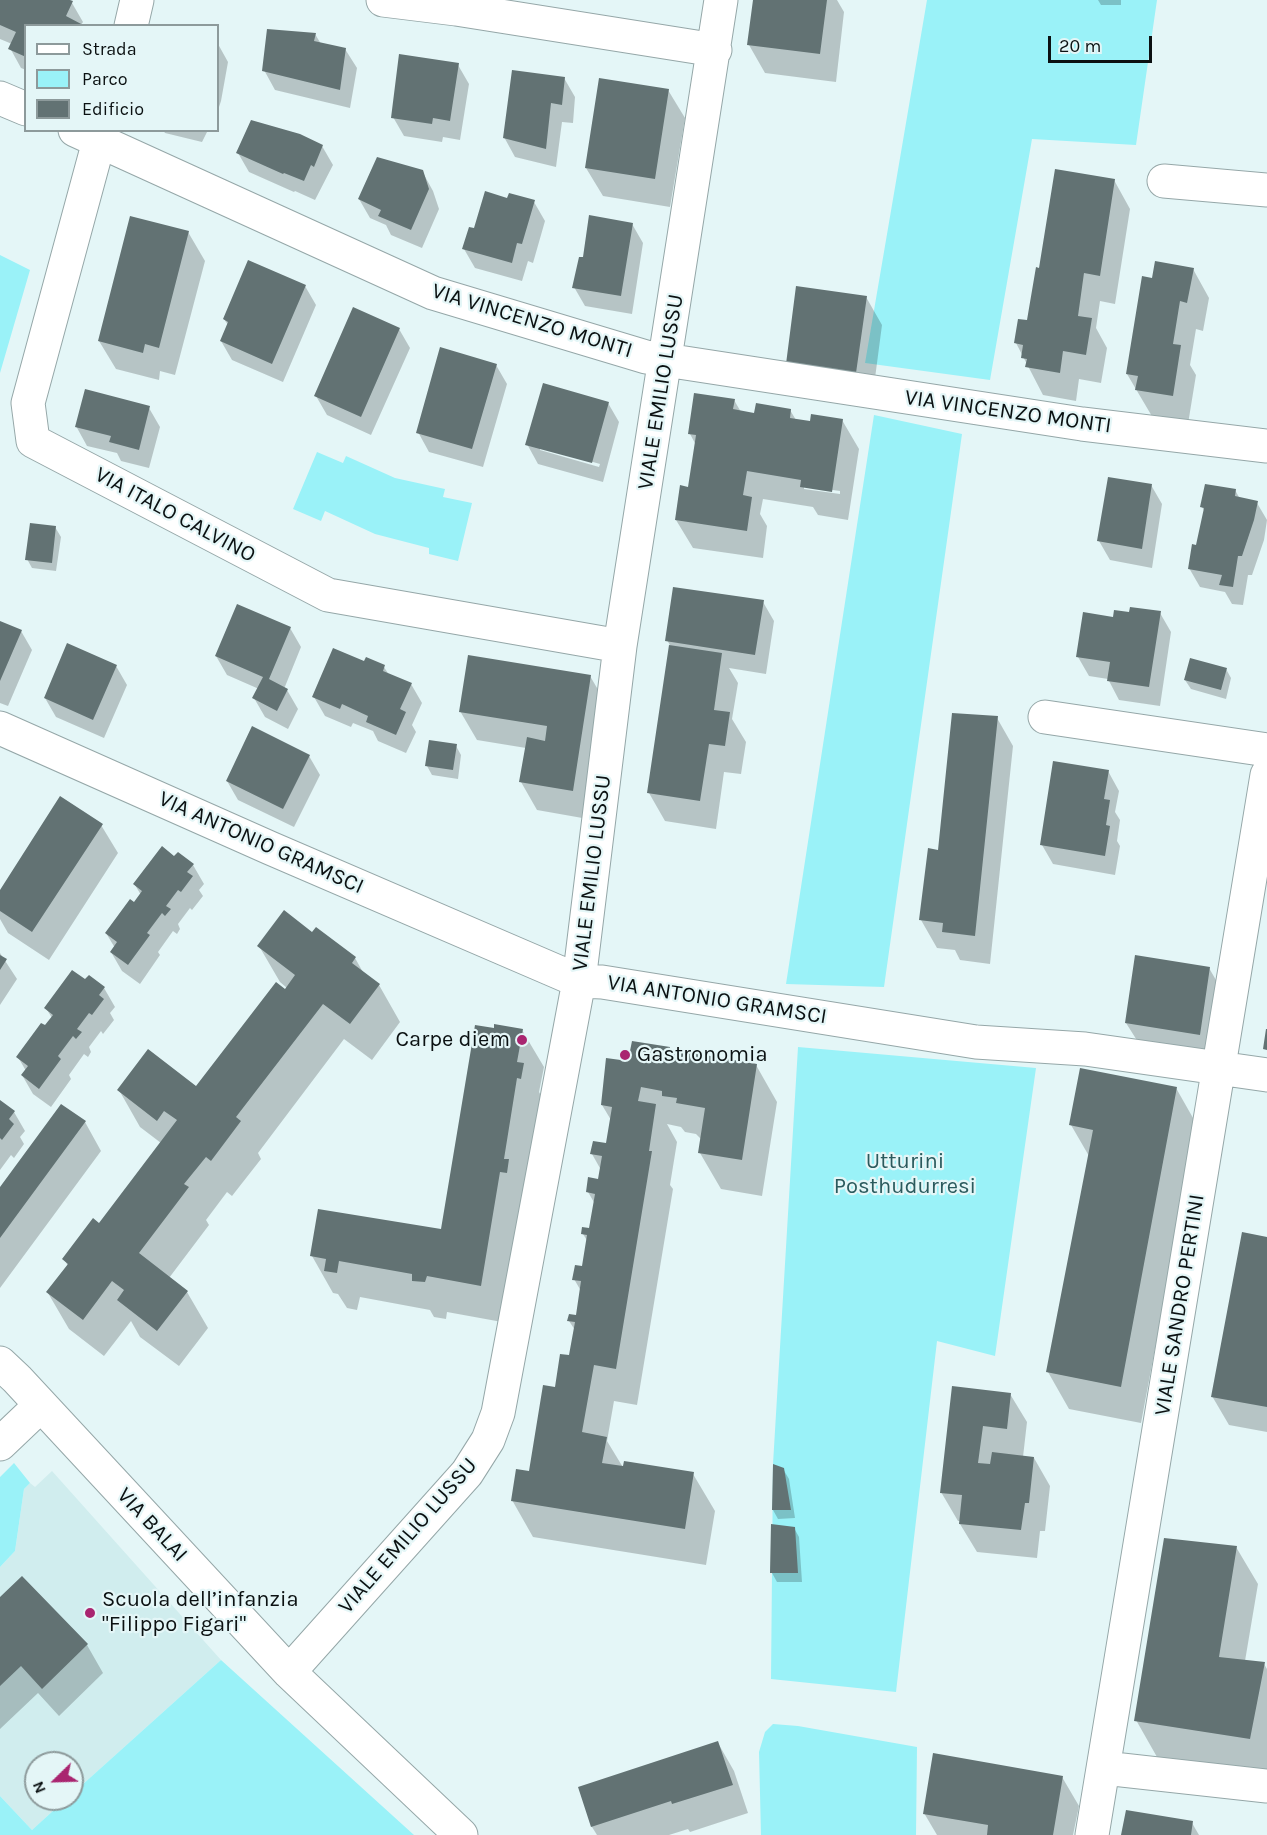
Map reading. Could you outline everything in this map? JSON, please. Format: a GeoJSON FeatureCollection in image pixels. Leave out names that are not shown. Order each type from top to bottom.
{"type":"FeatureCollection","features":[{"type":"Feature","properties":{"kind":"street"},"geometry":{"type":"LineString","coordinates":[[131,24],[137,0]]}},
{"type":"Feature","properties":{"kind":"street"},"geometry":{"type":"LineString","coordinates":[[383,0],[456,9],[715,50]]}},
{"type":"Feature","properties":{"kind":"street","name":"VIALE EMILIO LUSSU"},"geometry":{"type":"LineString","coordinates":[[289,1672],[467,1473],[488,1440],[498,1413],[579,981],[620,646],[721,0]]}},
{"type":"Feature","properties":{"kind":"street"},"geometry":{"type":"LineString","coordinates":[[0,98],[24,108]]}},
{"type":"Feature","properties":{"kind":"street","name":"VIA VINCENZO MONTI"},"geometry":{"type":"LineString","coordinates":[[92,134],[433,293],[646,357],[1082,424],[1267,446]]}},
{"type":"Feature","properties":{"kind":"street","name":"VIA ITALO CALVINO"},"geometry":{"type":"LineString","coordinates":[[92,134],[28,403],[33,441],[328,594],[620,646]]}},
{"type":"Feature","properties":{"kind":"street"},"geometry":{"type":"LineString","coordinates":[[1164,181],[1267,190]]}},
{"type":"Feature","properties":{"kind":"street"},"geometry":{"type":"LineString","coordinates":[[1045,717],[1267,750]]}},
{"type":"Feature","properties":{"kind":"street","name":"VIA ANTONIO GRAMSCI"},"geometry":{"type":"LineString","coordinates":[[0,728],[270,848],[579,981],[602,982],[976,1042],[1085,1049],[1267,1075]]}},
{"type":"Feature","properties":{"kind":"street","name":"VIALE SANDRO PERTINI"},"geometry":{"type":"LineString","coordinates":[[1092,1835],[1267,775]]}},
{"type":"Feature","properties":{"kind":"street","name":"VIA BALAI"},"geometry":{"type":"LineString","coordinates":[[0,1363],[289,1672],[461,1835]]}},
{"type":"Feature","properties":{"kind":"street"},"geometry":{"type":"LineString","coordinates":[[0,1444],[41,1405]]}},
{"type":"Feature","properties":{"kind":"street"},"geometry":{"type":"LineString","coordinates":[[1104,1768],[1267,1786]]}},
{"type":"Feature","properties":{"kind":"shaded area","name":"Scuola dell’infanzia \"Filippo Figari\""},"geometry":{"type":"Polygon","coordinates":[[[52,1471],[221,1660],[84,1783],[84,1751],[24,1751],[24,1811],[53,1811],[32,1830],[0,1796],[0,1567],[15,1551],[24,1489],[30,1483],[35,1487],[52,1471]]]}},
{"type":"Feature","properties":{"kind":"green space"},"geometry":{"type":"Polygon","coordinates":[[[927,0],[1157,0],[1136,145],[1032,139],[990,380],[865,363],[927,0]]]}},
{"type":"Feature","properties":{"kind":"green space"},"geometry":{"type":"Polygon","coordinates":[[[0,255],[30,270],[0,373],[0,255]]]}},
{"type":"Feature","properties":{"kind":"green space"},"geometry":{"type":"Polygon","coordinates":[[[874,415],[962,434],[884,987],[786,984],[874,415]]]}},
{"type":"Feature","properties":{"kind":"green space"},"geometry":{"type":"Polygon","coordinates":[[[317,452],[343,463],[346,456],[395,478],[445,489],[443,497],[472,503],[458,561],[429,554],[429,548],[375,534],[325,511],[321,521],[293,509],[317,452]]]}},
{"type":"Feature","properties":{"kind":"green space","name":"Utturini Posthudurresi"},"geometry":{"type":"Polygon","coordinates":[[[798,1047],[1036,1068],[995,1356],[937,1341],[896,1692],[771,1679],[773,1464],[798,1047]]]}},
{"type":"Feature","properties":{"kind":"green space"},"geometry":{"type":"Polygon","coordinates":[[[14,1463],[30,1483],[24,1489],[15,1551],[0,1567],[0,1477],[14,1463]]]}},
{"type":"Feature","properties":{"kind":"green space"},"geometry":{"type":"Polygon","coordinates":[[[221,1660],[414,1835],[0,1835],[0,1796],[32,1830],[53,1811],[84,1811],[84,1783],[221,1660]]]}},
{"type":"Feature","properties":{"kind":"green space"},"geometry":{"type":"Polygon","coordinates":[[[773,1724],[798,1726],[917,1747],[916,1835],[761,1835],[759,1752],[765,1732],[773,1724]]]}},
{"type":"Feature","properties":{"kind":"building"},"geometry":{"type":"Polygon","coordinates":[[[0,0],[70,0],[73,1],[66,16],[81,24],[24,24],[24,56],[8,49],[16,32],[0,25],[0,0]]]}},
{"type":"Feature","properties":{"kind":"building"},"geometry":{"type":"Polygon","coordinates":[[[753,0],[827,0],[820,54],[747,45],[753,0]]]}},
{"type":"Feature","properties":{"kind":"building"},"geometry":{"type":"Polygon","coordinates":[[[267,29],[316,33],[314,41],[346,48],[340,90],[262,71],[267,29]]]}},
{"type":"Feature","properties":{"kind":"building"},"geometry":{"type":"Polygon","coordinates":[[[399,54],[459,63],[450,121],[433,118],[432,124],[391,118],[399,54]]]}},
{"type":"Feature","properties":{"kind":"building"},"geometry":{"type":"Polygon","coordinates":[[[512,70],[565,77],[562,105],[551,103],[546,149],[503,138],[512,70]]]}},
{"type":"Feature","properties":{"kind":"building"},"geometry":{"type":"Polygon","coordinates":[[[599,78],[669,89],[655,179],[585,168],[599,78]]]}},
{"type":"Feature","properties":{"kind":"building"},"geometry":{"type":"Polygon","coordinates":[[[251,120],[300,134],[323,145],[314,167],[311,165],[304,181],[236,153],[251,120]]]}},
{"type":"Feature","properties":{"kind":"building"},"geometry":{"type":"Polygon","coordinates":[[[377,157],[423,170],[429,189],[411,230],[378,216],[381,210],[358,199],[377,157]]]}},
{"type":"Feature","properties":{"kind":"building"},"geometry":{"type":"Polygon","coordinates":[[[1055,169],[1115,179],[1100,276],[1084,273],[1078,316],[1092,318],[1086,355],[1063,351],[1060,373],[1025,367],[1027,359],[1021,358],[1023,345],[1014,343],[1018,319],[1027,320],[1036,267],[1039,268],[1055,169]]]}},
{"type":"Feature","properties":{"kind":"building"},"geometry":{"type":"Polygon","coordinates":[[[485,191],[507,198],[509,193],[535,200],[522,244],[517,243],[512,263],[462,249],[469,227],[474,228],[485,191]]]}},
{"type":"Feature","properties":{"kind":"building"},"geometry":{"type":"Polygon","coordinates":[[[589,215],[633,223],[621,296],[572,288],[579,257],[583,257],[589,215]]]}},
{"type":"Feature","properties":{"kind":"building"},"geometry":{"type":"Polygon","coordinates":[[[130,216],[189,231],[159,348],[145,344],[143,353],[98,341],[130,216]]]}},
{"type":"Feature","properties":{"kind":"building"},"geometry":{"type":"Polygon","coordinates":[[[248,260],[306,285],[272,364],[220,341],[228,322],[223,319],[248,260]]]}},
{"type":"Feature","properties":{"kind":"building"},"geometry":{"type":"Polygon","coordinates":[[[1155,261],[1194,268],[1187,303],[1180,301],[1173,344],[1181,345],[1173,396],[1135,390],[1138,376],[1126,374],[1142,276],[1152,278],[1155,261]]]}},
{"type":"Feature","properties":{"kind":"building"},"geometry":{"type":"Polygon","coordinates":[[[796,286],[867,296],[856,373],[786,364],[796,286]]]}},
{"type":"Feature","properties":{"kind":"building"},"geometry":{"type":"Polygon","coordinates":[[[353,307],[400,328],[361,417],[314,396],[353,307]]]}},
{"type":"Feature","properties":{"kind":"building"},"geometry":{"type":"Polygon","coordinates":[[[440,347],[497,364],[472,449],[416,433],[440,347]]]}},
{"type":"Feature","properties":{"kind":"building"},"geometry":{"type":"Polygon","coordinates":[[[543,383],[609,402],[592,463],[525,445],[543,383]]]}},
{"type":"Feature","properties":{"kind":"building"},"geometry":{"type":"Polygon","coordinates":[[[85,389],[150,406],[139,450],[109,442],[111,436],[75,427],[85,389]]]}},
{"type":"Feature","properties":{"kind":"building"},"geometry":{"type":"Polygon","coordinates":[[[694,393],[735,399],[733,409],[754,413],[756,403],[791,409],[790,418],[810,421],[811,414],[843,419],[832,492],[800,487],[801,480],[747,471],[743,495],[752,497],[747,531],[675,520],[680,485],[688,487],[696,435],[688,434],[694,393]]]}},
{"type":"Feature","properties":{"kind":"building"},"geometry":{"type":"Polygon","coordinates":[[[1108,477],[1152,484],[1142,549],[1097,541],[1108,477]]]}},
{"type":"Feature","properties":{"kind":"building"},"geometry":{"type":"Polygon","coordinates":[[[1205,484],[1236,489],[1235,496],[1258,501],[1242,556],[1238,556],[1233,587],[1219,585],[1222,575],[1188,569],[1192,544],[1196,545],[1204,508],[1200,507],[1205,484]]]}},
{"type":"Feature","properties":{"kind":"building"},"geometry":{"type":"Polygon","coordinates":[[[30,523],[56,526],[52,563],[25,560],[30,523]]]}},
{"type":"Feature","properties":{"kind":"building"},"geometry":{"type":"Polygon","coordinates":[[[673,587],[764,600],[755,655],[665,641],[673,587]]]}},
{"type":"Feature","properties":{"kind":"building"},"geometry":{"type":"Polygon","coordinates":[[[237,604],[291,627],[269,679],[288,689],[277,711],[252,698],[263,677],[215,656],[237,604]]]}},
{"type":"Feature","properties":{"kind":"building"},"geometry":{"type":"Polygon","coordinates":[[[1130,607],[1161,611],[1149,687],[1107,681],[1110,662],[1076,657],[1083,612],[1113,617],[1114,610],[1129,612],[1130,607]]]}},
{"type":"Feature","properties":{"kind":"building"},"geometry":{"type":"Polygon","coordinates":[[[0,621],[22,630],[0,681],[0,621]]]}},
{"type":"Feature","properties":{"kind":"building"},"geometry":{"type":"Polygon","coordinates":[[[67,643],[117,665],[93,720],[44,698],[67,643]]]}},
{"type":"Feature","properties":{"kind":"building"},"geometry":{"type":"Polygon","coordinates":[[[669,645],[722,653],[714,710],[730,712],[725,746],[709,744],[700,801],[647,793],[669,645]]]}},
{"type":"Feature","properties":{"kind":"building"},"geometry":{"type":"Polygon","coordinates":[[[333,648],[364,661],[366,657],[385,665],[383,671],[412,683],[400,709],[406,712],[396,735],[366,722],[368,716],[342,704],[340,709],[312,697],[333,648]]]}},
{"type":"Feature","properties":{"kind":"building"},"geometry":{"type":"Polygon","coordinates":[[[468,655],[591,675],[573,791],[519,782],[527,737],[545,741],[547,726],[459,712],[468,655]]]}},
{"type":"Feature","properties":{"kind":"building"},"geometry":{"type":"Polygon","coordinates":[[[1190,658],[1227,668],[1221,690],[1184,680],[1190,658]]]}},
{"type":"Feature","properties":{"kind":"building"},"geometry":{"type":"Polygon","coordinates":[[[952,713],[998,716],[975,936],[942,932],[943,923],[919,920],[928,848],[938,850],[952,713]]]}},
{"type":"Feature","properties":{"kind":"building"},"geometry":{"type":"Polygon","coordinates":[[[252,726],[310,755],[283,809],[226,781],[252,726]]]}},
{"type":"Feature","properties":{"kind":"building"},"geometry":{"type":"Polygon","coordinates":[[[429,740],[457,744],[453,770],[425,766],[429,740]]]}},
{"type":"Feature","properties":{"kind":"building"},"geometry":{"type":"Polygon","coordinates":[[[1053,761],[1109,770],[1104,799],[1110,800],[1106,825],[1110,826],[1105,856],[1040,845],[1053,761]]]}},
{"type":"Feature","properties":{"kind":"building"},"geometry":{"type":"Polygon","coordinates":[[[60,796],[103,824],[32,932],[0,911],[0,890],[60,796]]]}},
{"type":"Feature","properties":{"kind":"building"},"geometry":{"type":"Polygon","coordinates":[[[162,846],[174,856],[178,852],[194,864],[187,872],[193,876],[166,906],[171,909],[165,916],[162,913],[147,933],[150,935],[128,965],[110,952],[117,942],[105,933],[130,899],[134,902],[142,891],[133,884],[162,846]]]}},
{"type":"Feature","properties":{"kind":"building"},"geometry":{"type":"Polygon","coordinates":[[[284,910],[312,932],[316,927],[356,957],[352,963],[380,984],[350,1024],[323,1004],[236,1117],[241,1121],[211,1161],[206,1157],[184,1184],[189,1187],[139,1253],[188,1291],[157,1331],[117,1300],[124,1290],[112,1281],[83,1320],[46,1292],[68,1264],[62,1259],[93,1218],[99,1223],[177,1120],[164,1111],[157,1121],[117,1090],[148,1049],[196,1086],[276,982],[285,989],[295,975],[257,946],[284,910]]]}},
{"type":"Feature","properties":{"kind":"building"},"geometry":{"type":"Polygon","coordinates":[[[0,955],[7,959],[0,970],[0,955]]]}},
{"type":"Feature","properties":{"kind":"building"},"geometry":{"type":"Polygon","coordinates":[[[1135,955],[1210,967],[1200,1035],[1125,1023],[1135,955]]]}},
{"type":"Feature","properties":{"kind":"building"},"geometry":{"type":"Polygon","coordinates":[[[72,970],[85,979],[89,975],[105,987],[99,995],[104,999],[77,1029],[82,1032],[76,1039],[73,1036],[58,1056],[61,1059],[39,1089],[21,1075],[28,1066],[16,1057],[41,1023],[45,1025],[53,1015],[44,1008],[72,970]]]}},
{"type":"Feature","properties":{"kind":"building"},"geometry":{"type":"Polygon","coordinates":[[[494,1024],[523,1029],[517,1062],[524,1063],[521,1079],[517,1078],[504,1159],[509,1159],[507,1173],[500,1172],[481,1286],[427,1276],[425,1282],[412,1281],[412,1274],[339,1261],[337,1273],[324,1271],[326,1259],[310,1256],[318,1209],[441,1229],[475,1025],[494,1028],[494,1024]]]}},
{"type":"Feature","properties":{"kind":"building"},"geometry":{"type":"Polygon","coordinates":[[[1267,1029],[1267,1050],[1263,1049],[1267,1029]]]}},
{"type":"Feature","properties":{"kind":"building"},"geometry":{"type":"Polygon","coordinates":[[[632,1041],[757,1064],[742,1160],[698,1153],[705,1108],[676,1103],[677,1098],[662,1096],[662,1091],[641,1087],[638,1101],[656,1104],[649,1151],[652,1151],[616,1369],[594,1365],[582,1432],[607,1437],[602,1463],[623,1466],[624,1461],[694,1472],[685,1529],[511,1501],[516,1469],[529,1471],[543,1385],[555,1387],[560,1354],[569,1355],[575,1322],[567,1321],[569,1314],[576,1315],[581,1281],[572,1280],[575,1265],[582,1266],[587,1235],[581,1234],[582,1227],[589,1228],[595,1194],[586,1192],[588,1177],[598,1179],[602,1156],[590,1154],[593,1141],[606,1143],[612,1107],[601,1105],[606,1058],[628,1061],[632,1041]]]}},
{"type":"Feature","properties":{"kind":"building"},"geometry":{"type":"Polygon","coordinates":[[[1080,1068],[1177,1087],[1121,1387],[1046,1372],[1093,1130],[1069,1125],[1080,1068]]]}},
{"type":"Feature","properties":{"kind":"building"},"geometry":{"type":"Polygon","coordinates":[[[0,1100],[15,1111],[9,1119],[14,1124],[2,1140],[0,1138],[0,1100]]]}},
{"type":"Feature","properties":{"kind":"building"},"geometry":{"type":"Polygon","coordinates":[[[61,1104],[86,1121],[0,1238],[0,1187],[61,1104]]]}},
{"type":"Feature","properties":{"kind":"building"},"geometry":{"type":"Polygon","coordinates":[[[1242,1232],[1267,1237],[1267,1407],[1211,1397],[1242,1232]]]}},
{"type":"Feature","properties":{"kind":"building"},"geometry":{"type":"Polygon","coordinates":[[[952,1386],[1011,1393],[1007,1429],[983,1426],[978,1463],[990,1464],[992,1452],[1034,1457],[1029,1503],[1025,1503],[1021,1530],[959,1524],[962,1495],[940,1493],[952,1386]]]}},
{"type":"Feature","properties":{"kind":"building"},"geometry":{"type":"Polygon","coordinates":[[[773,1464],[784,1468],[791,1510],[772,1510],[773,1464]]]}},
{"type":"Feature","properties":{"kind":"building"},"geometry":{"type":"Polygon","coordinates":[[[771,1524],[795,1527],[798,1573],[770,1573],[771,1524]]]}},
{"type":"Feature","properties":{"kind":"building"},"geometry":{"type":"Polygon","coordinates":[[[1164,1538],[1237,1546],[1219,1657],[1265,1662],[1250,1739],[1134,1721],[1164,1538]]]}},
{"type":"Feature","properties":{"kind":"building"},"geometry":{"type":"Polygon","coordinates":[[[22,1576],[88,1644],[42,1689],[21,1666],[0,1686],[0,1597],[22,1576]]]}},
{"type":"Feature","properties":{"kind":"building"},"geometry":{"type":"Polygon","coordinates":[[[718,1741],[733,1785],[672,1804],[671,1801],[591,1827],[578,1787],[718,1741]]]}},
{"type":"Feature","properties":{"kind":"building"},"geometry":{"type":"Polygon","coordinates":[[[933,1753],[1063,1776],[1053,1835],[987,1835],[988,1825],[923,1814],[933,1753]]]}},
{"type":"Feature","properties":{"kind":"building"},"geometry":{"type":"Polygon","coordinates":[[[1126,1810],[1193,1821],[1191,1835],[1121,1835],[1126,1810]]]}},
{"type":"Feature","properties":{"kind":"place","name":"Carpe diem"},"geometry":{"type":"Point","coordinates":[522,1040]}},
{"type":"Feature","properties":{"kind":"place","name":"Gastronomia"},"geometry":{"type":"Point","coordinates":[625,1055]}},
{"type":"Feature","properties":{"kind":"place","name":"Scuola dell’infanzia \"Filippo Figari\""},"geometry":{"type":"Point","coordinates":[90,1613]}}]}
